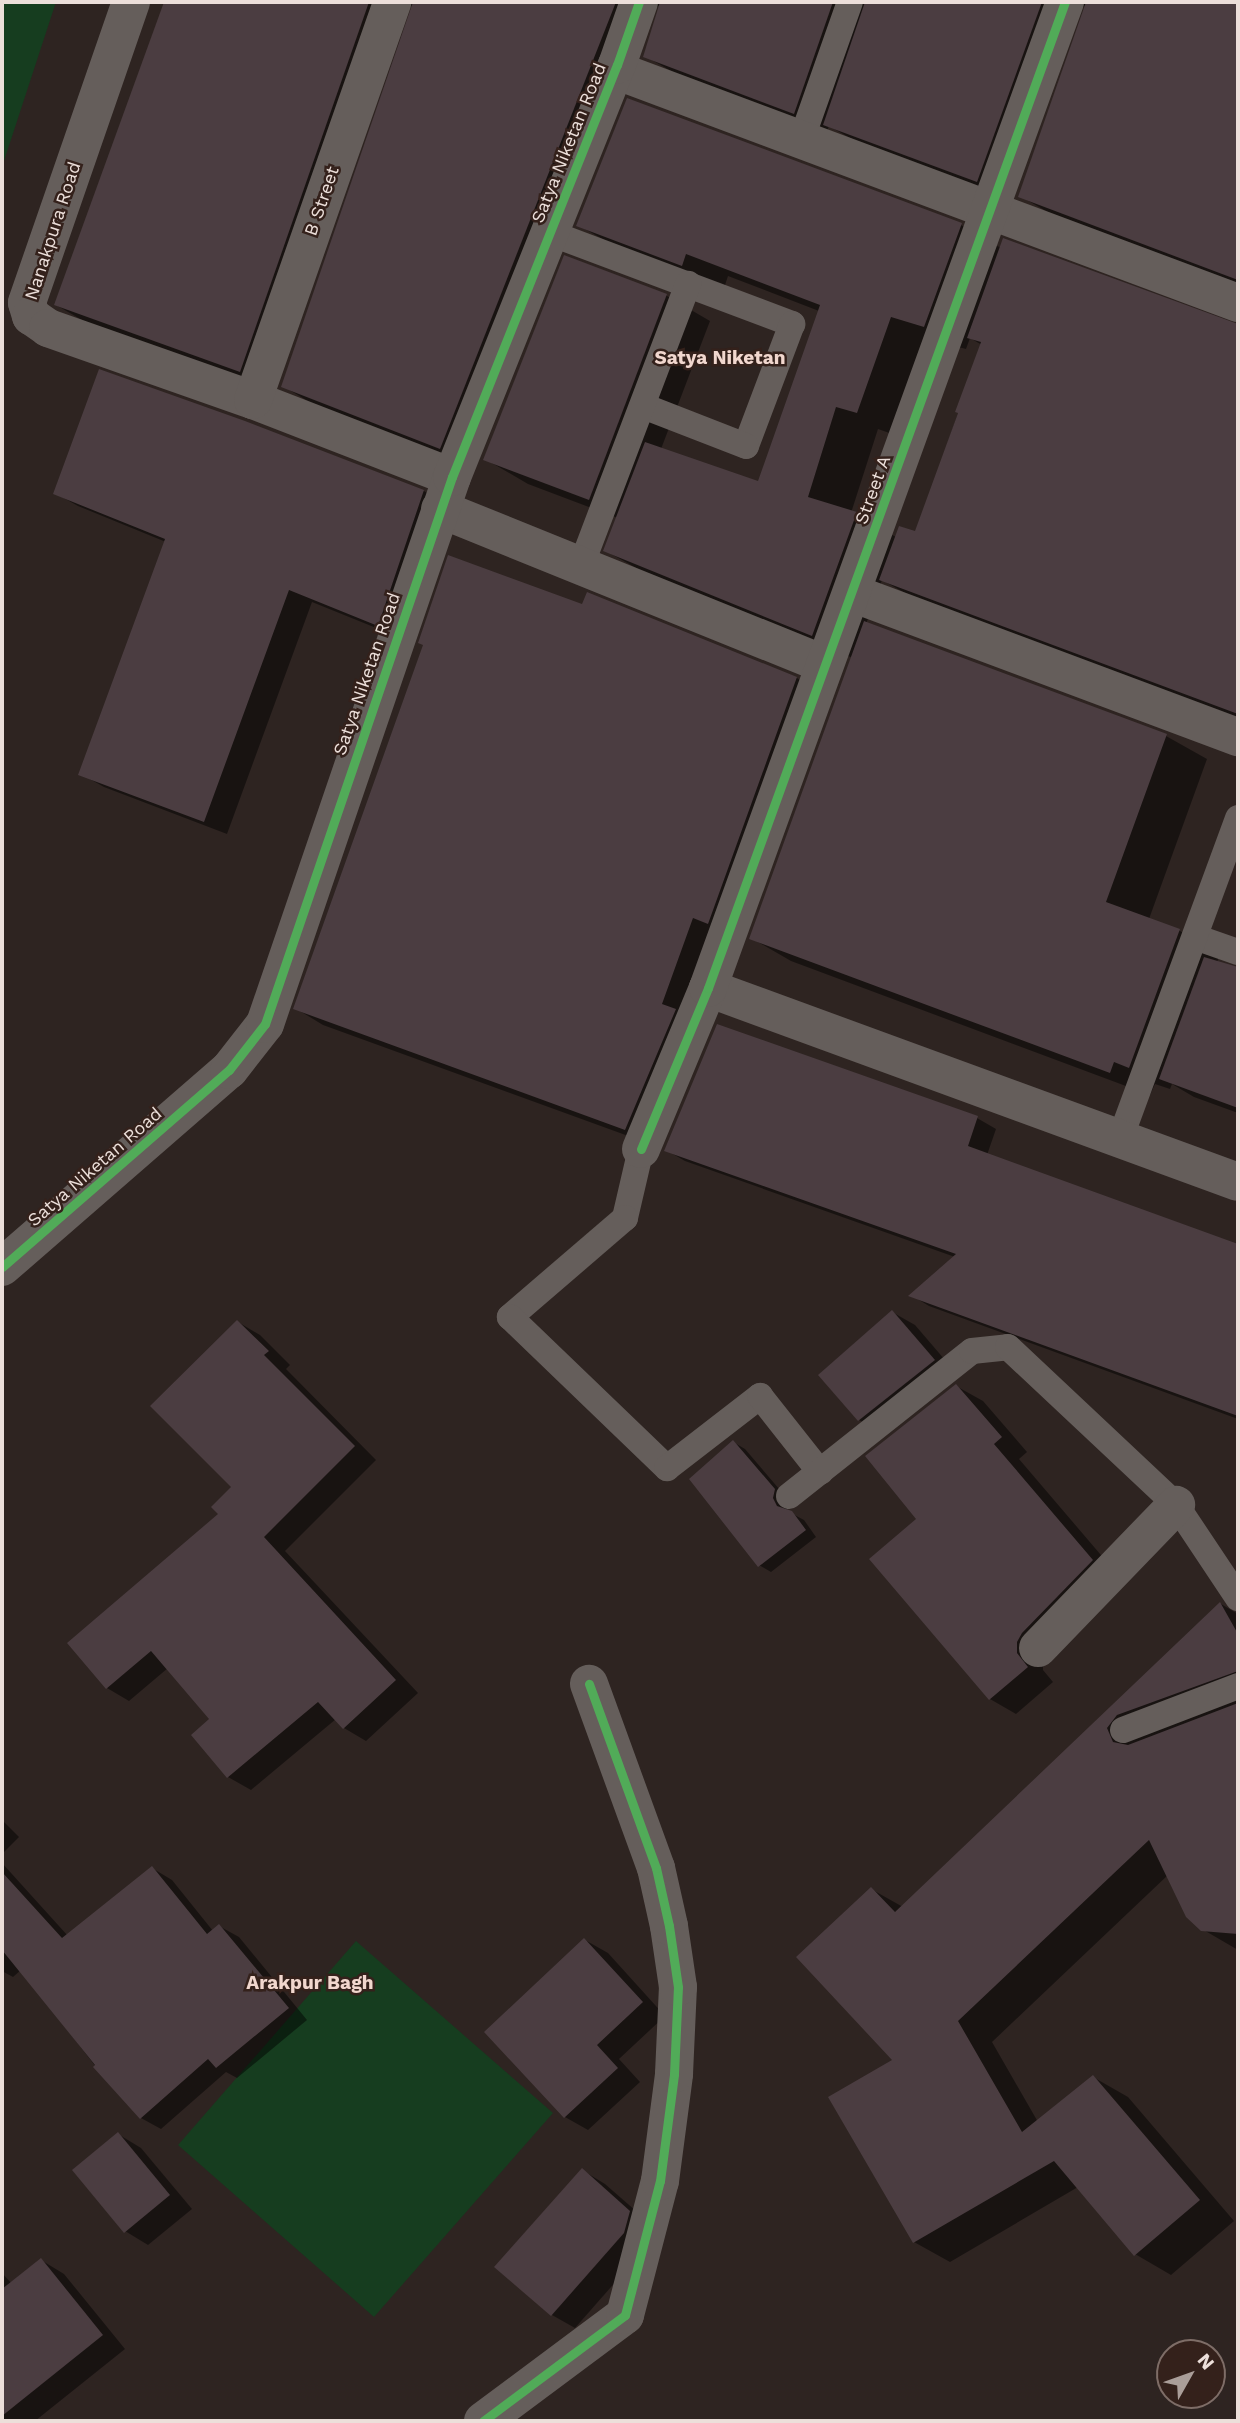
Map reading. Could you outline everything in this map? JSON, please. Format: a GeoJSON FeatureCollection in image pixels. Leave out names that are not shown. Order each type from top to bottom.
{"type":"FeatureCollection","features":[{"type":"Feature","properties":{"kind":"street","name":"Nanakpura Road"},"geometry":{"type":"LineString","coordinates":[[131,2],[27,303],[31,316],[48,328],[253,400],[446,493],[581,566],[824,664]]}},
{"type":"Feature","properties":{"kind":"street","name":"B Street"},"geometry":{"type":"LineString","coordinates":[[253,400],[392,2]]}},
{"type":"Feature","properties":{"kind":"street","name":"Satya Niketan Road"},"geometry":{"type":"LineString","coordinates":[[2,1267],[229,1070],[265,1024],[446,493],[615,70],[639,2]]}},
{"type":"Feature","properties":{"kind":"street","name":"Street A"},"geometry":{"type":"LineString","coordinates":[[641,1149],[708,988],[1065,2]]}},
{"type":"Feature","properties":{"kind":"street"},"geometry":{"type":"LineString","coordinates":[[615,70],[1238,303]]}},
{"type":"Feature","properties":{"kind":"street"},"geometry":{"type":"LineString","coordinates":[[852,593],[1238,737]]}},
{"type":"Feature","properties":{"kind":"street"},"geometry":{"type":"LineString","coordinates":[[708,988],[1238,1182]]}},
{"type":"Feature","properties":{"kind":"street"},"geometry":{"type":"LineString","coordinates":[[1038,1648],[1176,1505]]}},
{"type":"Feature","properties":{"kind":"street"},"geometry":{"type":"LineString","coordinates":[[483,2421],[625,2315],[660,2181],[674,2074],[678,1987],[669,1926],[656,1868],[589,1684]]}},
{"type":"Feature","properties":{"kind":"lane"},"geometry":{"type":"LineString","coordinates":[[802,138],[850,2]]}},
{"type":"Feature","properties":{"kind":"lane"},"geometry":{"type":"LineString","coordinates":[[550,233],[792,324],[746,446],[643,406]]}},
{"type":"Feature","properties":{"kind":"lane"},"geometry":{"type":"LineString","coordinates":[[581,566],[688,284]]}},
{"type":"Feature","properties":{"kind":"lane"},"geometry":{"type":"LineString","coordinates":[[1120,1139],[1238,818]]}},
{"type":"Feature","properties":{"kind":"lane"},"geometry":{"type":"LineString","coordinates":[[1195,937],[1238,952]]}},
{"type":"Feature","properties":{"kind":"lane"},"geometry":{"type":"LineString","coordinates":[[641,1149],[625,1218],[510,1317],[667,1468],[760,1396],[820,1472]]}},
{"type":"Feature","properties":{"kind":"lane"},"geometry":{"type":"LineString","coordinates":[[789,1496],[972,1351],[1008,1347],[1176,1505],[1238,1598]]}},
{"type":"Feature","properties":{"kind":"lane"},"geometry":{"type":"LineString","coordinates":[[1123,1730],[1238,1686]]}},
{"type":"Feature","properties":{"kind":"green space"},"geometry":{"type":"Polygon","coordinates":[[[2,2],[56,2],[2,167],[2,2]]]}},
{"type":"Feature","properties":{"kind":"green space"},"geometry":{"type":"Polygon","coordinates":[[[356,1941],[553,2113],[374,2317],[178,2145],[356,1941]]]}},
{"type":"Feature","properties":{"kind":"building"},"geometry":{"type":"Polygon","coordinates":[[[164,2],[369,2],[240,372],[54,305],[164,2]]]}},
{"type":"Feature","properties":{"kind":"building"},"geometry":{"type":"Polygon","coordinates":[[[413,2],[616,2],[440,449],[281,387],[413,2]]]}},
{"type":"Feature","properties":{"kind":"building"},"geometry":{"type":"Polygon","coordinates":[[[660,2],[833,2],[794,114],[643,57],[660,2]]]}},
{"type":"Feature","properties":{"kind":"building"},"geometry":{"type":"Polygon","coordinates":[[[865,2],[1042,2],[977,182],[823,125],[865,2]]]}},
{"type":"Feature","properties":{"kind":"building"},"geometry":{"type":"Polygon","coordinates":[[[1086,2],[1238,2],[1238,280],[1018,197],[1086,2]]]}},
{"type":"Feature","properties":{"kind":"building"},"geometry":{"type":"Polygon","coordinates":[[[627,98],[962,223],[924,327],[891,317],[857,413],[836,407],[808,497],[857,512],[812,636],[603,551],[645,442],[758,481],[820,305],[686,254],[682,266],[576,226],[627,98]]]}},
{"type":"Feature","properties":{"kind":"building"},"geometry":{"type":"Polygon","coordinates":[[[1003,238],[1238,324],[1238,714],[879,580],[899,526],[915,531],[958,413],[955,412],[981,342],[967,338],[1003,238]]]}},
{"type":"Feature","properties":{"kind":"building"},"geometry":{"type":"Polygon","coordinates":[[[564,255],[667,294],[589,500],[483,460],[564,255]]]}},
{"type":"Feature","properties":{"kind":"building"},"geometry":{"type":"Polygon","coordinates":[[[99,369],[245,421],[424,490],[378,626],[289,590],[204,822],[78,775],[165,539],[53,494],[99,369]]]}},
{"type":"Feature","properties":{"kind":"building"},"geometry":{"type":"Polygon","coordinates":[[[448,555],[582,604],[587,592],[797,677],[708,924],[693,918],[662,1004],[676,1009],[625,1130],[293,1009],[423,645],[418,643],[448,555]]]}},
{"type":"Feature","properties":{"kind":"building"},"geometry":{"type":"Polygon","coordinates":[[[864,621],[1167,734],[1106,902],[1180,929],[1129,1068],[1114,1062],[1110,1073],[749,939],[864,621]]]}},
{"type":"Feature","properties":{"kind":"building"},"geometry":{"type":"Polygon","coordinates":[[[1204,957],[1238,967],[1238,1108],[1159,1079],[1204,957]]]}},
{"type":"Feature","properties":{"kind":"building"},"geometry":{"type":"Polygon","coordinates":[[[717,1024],[978,1116],[968,1146],[1238,1244],[1238,1416],[908,1296],[956,1254],[664,1151],[717,1024]]]}},
{"type":"Feature","properties":{"kind":"building"},"geometry":{"type":"Polygon","coordinates":[[[892,1310],[935,1360],[858,1421],[818,1375],[892,1310]]]}},
{"type":"Feature","properties":{"kind":"building"},"geometry":{"type":"Polygon","coordinates":[[[237,1320],[269,1351],[264,1355],[355,1446],[264,1537],[396,1680],[343,1729],[318,1702],[227,1778],[191,1735],[209,1719],[151,1651],[106,1689],[67,1643],[218,1514],[211,1507],[231,1487],[150,1406],[237,1320]]]}},
{"type":"Feature","properties":{"kind":"building"},"geometry":{"type":"Polygon","coordinates":[[[956,1384],[1002,1437],[994,1444],[1093,1560],[1022,1633],[1017,1642],[1017,1653],[1028,1667],[989,1700],[869,1559],[916,1519],[865,1456],[956,1384]]]}},
{"type":"Feature","properties":{"kind":"building"},"geometry":{"type":"Polygon","coordinates":[[[733,1440],[775,1489],[773,1498],[777,1506],[792,1511],[806,1530],[758,1567],[689,1479],[733,1440]]]}},
{"type":"Feature","properties":{"kind":"building"},"geometry":{"type":"Polygon","coordinates":[[[1220,1602],[1238,1634],[1238,1671],[1117,1715],[1107,1728],[1113,1742],[1128,1745],[1238,1703],[1238,1934],[1201,1931],[1186,1917],[1149,1840],[958,2021],[1022,2132],[1093,2075],[1200,2200],[1134,2256],[1054,2161],[913,2243],[828,2097],[892,2060],[796,1957],[871,1887],[895,1912],[1220,1602]]]}},
{"type":"Feature","properties":{"kind":"building"},"geometry":{"type":"Polygon","coordinates":[[[152,1866],[207,1934],[219,1924],[289,2008],[216,2068],[208,2059],[140,2119],[93,2067],[95,2065],[2,1950],[2,1872],[62,1938],[152,1866]]]}},
{"type":"Feature","properties":{"kind":"building"},"geometry":{"type":"Polygon","coordinates":[[[584,1938],[643,2002],[597,2045],[618,2068],[564,2118],[484,2032],[584,1938]]]}},
{"type":"Feature","properties":{"kind":"building"},"geometry":{"type":"Polygon","coordinates":[[[118,2132],[170,2195],[124,2233],[72,2170],[118,2132]]]}},
{"type":"Feature","properties":{"kind":"building"},"geometry":{"type":"Polygon","coordinates":[[[582,2168],[630,2211],[624,2233],[551,2316],[494,2267],[582,2168]]]}},
{"type":"Feature","properties":{"kind":"building"},"geometry":{"type":"Polygon","coordinates":[[[41,2258],[103,2335],[2,2416],[2,2289],[41,2258]]]}},
{"type":"Feature","properties":{"kind":"cycle path"},"geometry":{"type":"LineString","coordinates":[[2,1267],[229,1070],[265,1024],[452,477],[617,65],[639,2]]}},
{"type":"Feature","properties":{"kind":"cycle path"},"geometry":{"type":"LineString","coordinates":[[641,1149],[708,988],[1065,2]]}},
{"type":"Feature","properties":{"kind":"cycle path"},"geometry":{"type":"LineString","coordinates":[[483,2421],[625,2315],[660,2181],[674,2074],[678,1987],[669,1926],[656,1868],[589,1684]]}},
{"type":"Feature","properties":{"kind":"district","name":"Satya Niketan"},"geometry":{"type":"Point","coordinates":[720,358]}},
{"type":"Feature","properties":{"kind":"district","name":"Arakpur Bagh"},"geometry":{"type":"Point","coordinates":[310,1983]}}]}
